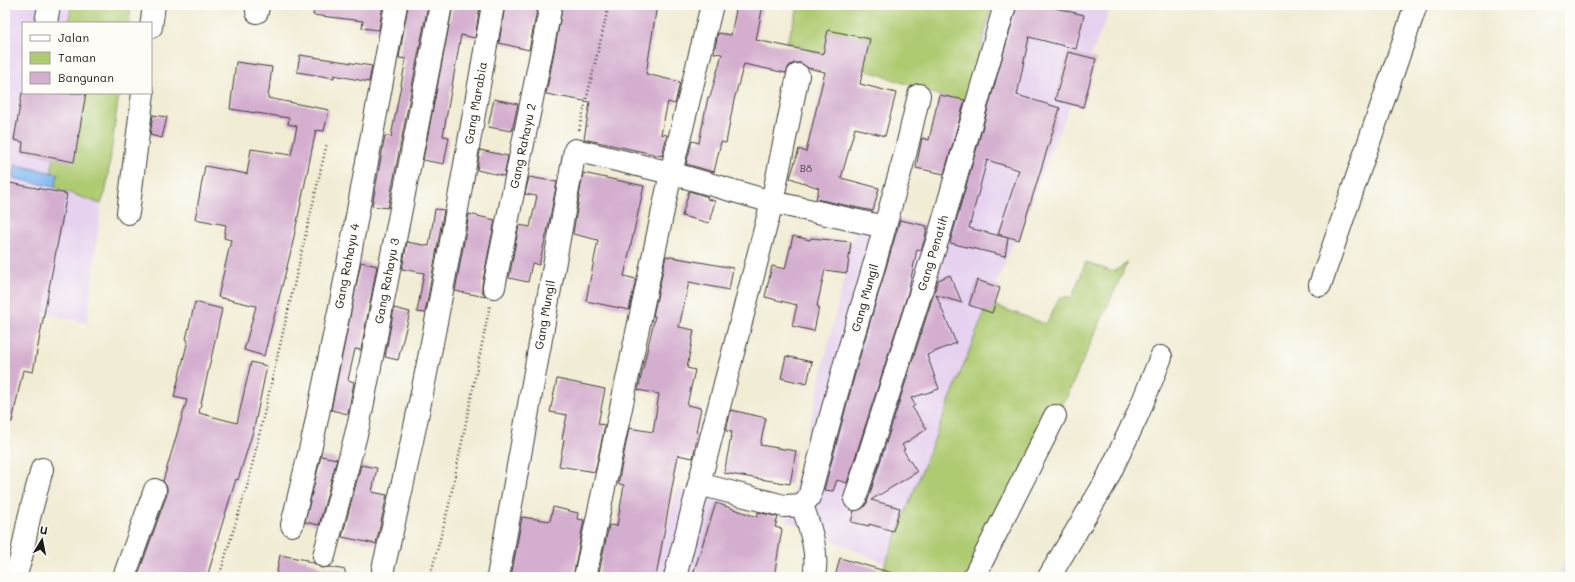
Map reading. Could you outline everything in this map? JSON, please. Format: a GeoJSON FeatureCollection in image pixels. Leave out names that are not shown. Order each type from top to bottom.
{"type":"FeatureCollection","features":[{"type":"Feature","properties":{"kind":"street"},"geometry":{"type":"LineString","coordinates":[[46,22],[49,5]]}},
{"type":"Feature","properties":{"kind":"street"},"geometry":{"type":"LineString","coordinates":[[152,22],[154,5]]}},
{"type":"Feature","properties":{"kind":"street","name":"Gang Rahayu 4"},"geometry":{"type":"LineString","coordinates":[[292,525],[314,433],[342,298],[396,5]]}},
{"type":"Feature","properties":{"kind":"street","name":"Gang Rahayu 3"},"geometry":{"type":"LineString","coordinates":[[324,556],[359,423],[441,5]]}},
{"type":"Feature","properties":{"kind":"street","name":"Gang Marabia"},"geometry":{"type":"LineString","coordinates":[[383,569],[435,330],[493,5]]}},
{"type":"Feature","properties":{"kind":"street","name":"Gang Rahayu 2"},"geometry":{"type":"LineString","coordinates":[[494,287],[552,5]]}},
{"type":"Feature","properties":{"kind":"street"},"geometry":{"type":"LineString","coordinates":[[585,577],[671,173],[712,5]]}},
{"type":"Feature","properties":{"kind":"street","name":"Gang Penatih"},"geometry":{"type":"LineString","coordinates":[[855,499],[942,225],[1005,5]]}},
{"type":"Feature","properties":{"kind":"street"},"geometry":{"type":"LineString","coordinates":[[1320,285],[1416,5]]}},
{"type":"Feature","properties":{"kind":"street"},"geometry":{"type":"LineString","coordinates":[[675,577],[772,202],[798,75]]}},
{"type":"Feature","properties":{"kind":"street"},"geometry":{"type":"LineString","coordinates":[[128,212],[143,94]]}},
{"type":"Feature","properties":{"kind":"street","name":"Gang Mungil"},"geometry":{"type":"LineString","coordinates":[[802,505],[809,497],[845,364],[885,227],[919,95]]}},
{"type":"Feature","properties":{"kind":"street"},"geometry":{"type":"LineString","coordinates":[[575,150],[671,173],[772,202],[885,227]]}},
{"type":"Feature","properties":{"kind":"street","name":"Gang Mungil"},"geometry":{"type":"LineString","coordinates":[[498,577],[575,150]]}},
{"type":"Feature","properties":{"kind":"street"},"geometry":{"type":"LineString","coordinates":[[1049,577],[1105,483],[1137,416],[1161,358]]}},
{"type":"Feature","properties":{"kind":"street"},"geometry":{"type":"LineString","coordinates":[[976,576],[1054,416]]}},
{"type":"Feature","properties":{"kind":"street"},"geometry":{"type":"LineString","coordinates":[[15,577],[21,558],[29,518],[42,469]]}},
{"type":"Feature","properties":{"kind":"street"},"geometry":{"type":"LineString","coordinates":[[699,484],[784,506],[802,505],[810,528],[814,546],[816,566],[814,577]]}},
{"type":"Feature","properties":{"kind":"street"},"geometry":{"type":"LineString","coordinates":[[124,577],[155,490]]}},
{"type":"Feature","properties":{"kind":"path"},"geometry":{"type":"LineString","coordinates":[[575,150],[609,5]]}},
{"type":"Feature","properties":{"kind":"path"},"geometry":{"type":"LineString","coordinates":[[219,577],[248,483],[327,143]]}},
{"type":"Feature","properties":{"kind":"path"},"geometry":{"type":"LineString","coordinates":[[430,577],[449,505],[494,287]]}},
{"type":"Feature","properties":{"kind":"shaded area"},"geometry":{"type":"Polygon","coordinates":[[[5,5],[71,5],[69,22],[22,22],[22,94],[60,94],[50,186],[101,204],[87,323],[27,308],[5,374],[5,5]]]}},
{"type":"Feature","properties":{"kind":"shaded area"},"geometry":{"type":"Polygon","coordinates":[[[992,5],[1112,5],[988,303],[885,563],[787,521],[859,213],[926,224],[966,105],[992,5]]]}},
{"type":"Feature","properties":{"kind":"shaded area"},"geometry":{"type":"Polygon","coordinates":[[[677,488],[731,504],[714,577],[653,577],[677,488]]]}},
{"type":"Feature","properties":{"kind":"shaded area"},"geometry":{"type":"Polygon","coordinates":[[[1570,536],[1570,577],[1560,577],[1570,536]]]}},
{"type":"Feature","properties":{"kind":"green space"},"geometry":{"type":"Polygon","coordinates":[[[71,5],[131,5],[129,22],[69,22],[71,5]]]}},
{"type":"Feature","properties":{"kind":"green space"},"geometry":{"type":"Polygon","coordinates":[[[799,5],[992,5],[966,105],[787,42],[799,5]]]}},
{"type":"Feature","properties":{"kind":"green space"},"geometry":{"type":"Polygon","coordinates":[[[60,94],[119,94],[106,190],[101,204],[50,186],[60,94]]]}},
{"type":"Feature","properties":{"kind":"green space"},"geometry":{"type":"Polygon","coordinates":[[[1086,262],[1113,272],[1127,263],[991,564],[983,577],[880,577],[988,303],[1046,324],[1060,297],[1072,297],[1086,262]]]}},
{"type":"Feature","properties":{"kind":"water"},"geometry":{"type":"Polygon","coordinates":[[[16,165],[58,174],[55,187],[13,178],[16,165]]]}},
{"type":"Feature","properties":{"kind":"building"},"geometry":{"type":"Polygon","coordinates":[[[314,5],[383,5],[379,30],[362,28],[363,21],[313,15],[314,5]]]}},
{"type":"Feature","properties":{"kind":"building"},"geometry":{"type":"Polygon","coordinates":[[[408,5],[428,5],[388,208],[372,206],[385,136],[391,137],[406,59],[399,58],[408,5]]]}},
{"type":"Feature","properties":{"kind":"building"},"geometry":{"type":"Polygon","coordinates":[[[453,5],[480,5],[475,38],[461,35],[443,136],[449,137],[444,164],[423,160],[453,5]]]}},
{"type":"Feature","properties":{"kind":"building"},"geometry":{"type":"Polygon","coordinates":[[[505,5],[538,5],[529,50],[499,43],[505,5]]]}},
{"type":"Feature","properties":{"kind":"building"},"geometry":{"type":"Polygon","coordinates":[[[563,5],[657,5],[646,74],[680,82],[675,104],[668,102],[661,134],[667,135],[662,156],[584,139],[590,102],[546,94],[563,5]]]}},
{"type":"Feature","properties":{"kind":"building"},"geometry":{"type":"Polygon","coordinates":[[[737,5],[763,5],[756,40],[823,54],[828,30],[870,39],[860,84],[896,93],[885,136],[855,128],[841,178],[879,188],[873,211],[816,199],[819,188],[790,178],[799,149],[806,152],[825,72],[808,68],[801,63],[794,63],[789,66],[786,73],[744,64],[734,100],[726,143],[721,142],[714,172],[686,164],[692,141],[699,143],[708,97],[710,97],[722,54],[714,53],[718,33],[731,35],[737,5]]]}},
{"type":"Feature","properties":{"kind":"building"},"geometry":{"type":"Polygon","coordinates":[[[1017,5],[1043,5],[1084,15],[1076,49],[1029,37],[1017,95],[1060,108],[1019,240],[998,234],[1019,170],[987,160],[969,228],[1008,238],[1005,256],[950,243],[1017,5]]]}},
{"type":"Feature","properties":{"kind":"building"},"geometry":{"type":"Polygon","coordinates":[[[1068,52],[1096,59],[1083,107],[1055,100],[1068,52]]]}},
{"type":"Feature","properties":{"kind":"building"},"geometry":{"type":"Polygon","coordinates":[[[300,55],[372,66],[369,82],[334,75],[334,78],[297,72],[300,55]]]}},
{"type":"Feature","properties":{"kind":"building"},"geometry":{"type":"Polygon","coordinates":[[[236,62],[272,67],[268,98],[329,110],[324,131],[316,130],[291,251],[264,356],[244,350],[256,306],[218,297],[231,240],[224,238],[226,225],[195,219],[205,166],[247,174],[251,149],[291,155],[297,126],[288,124],[289,118],[230,109],[236,62]]]}},
{"type":"Feature","properties":{"kind":"building"},"geometry":{"type":"Polygon","coordinates":[[[22,93],[86,94],[74,162],[22,152],[23,142],[14,140],[22,93]]]}},
{"type":"Feature","properties":{"kind":"building"},"geometry":{"type":"Polygon","coordinates":[[[939,95],[965,100],[944,174],[916,168],[922,138],[929,140],[939,95]]]}},
{"type":"Feature","properties":{"kind":"building"},"geometry":{"type":"Polygon","coordinates":[[[494,99],[518,104],[512,131],[488,127],[494,99]]]}},
{"type":"Feature","properties":{"kind":"building"},"geometry":{"type":"Polygon","coordinates":[[[153,115],[167,117],[162,138],[150,135],[153,115]]]}},
{"type":"Feature","properties":{"kind":"building"},"geometry":{"type":"Polygon","coordinates":[[[480,150],[508,156],[504,176],[477,170],[480,150]]]}},
{"type":"Feature","properties":{"kind":"building"},"geometry":{"type":"Polygon","coordinates":[[[583,173],[644,186],[624,276],[636,279],[629,310],[586,301],[598,240],[573,234],[583,173]]]}},
{"type":"Feature","properties":{"kind":"building"},"geometry":{"type":"Polygon","coordinates":[[[529,177],[557,182],[539,265],[532,263],[528,282],[509,278],[519,225],[530,227],[537,196],[525,194],[529,177]]]}},
{"type":"Feature","properties":{"kind":"building"},"geometry":{"type":"Polygon","coordinates":[[[5,182],[67,194],[33,372],[23,370],[12,422],[5,421],[5,182]]]}},
{"type":"Feature","properties":{"kind":"building"},"geometry":{"type":"Polygon","coordinates":[[[689,191],[708,197],[707,199],[715,201],[709,223],[682,216],[689,191]]]}},
{"type":"Feature","properties":{"kind":"building"},"geometry":{"type":"Polygon","coordinates":[[[435,209],[444,210],[425,313],[417,312],[424,273],[402,269],[407,242],[429,246],[435,209]]]}},
{"type":"Feature","properties":{"kind":"building"},"geometry":{"type":"Polygon","coordinates":[[[469,214],[495,220],[482,285],[482,291],[486,297],[455,291],[469,214]]]}},
{"type":"Feature","properties":{"kind":"building"},"geometry":{"type":"Polygon","coordinates":[[[900,220],[927,226],[925,239],[921,250],[917,249],[908,293],[847,483],[837,480],[833,491],[824,490],[857,366],[900,220]]]}},
{"type":"Feature","properties":{"kind":"building"},"geometry":{"type":"Polygon","coordinates":[[[793,236],[810,240],[811,238],[851,242],[847,273],[825,270],[817,306],[819,307],[814,331],[792,326],[797,305],[765,297],[772,266],[785,269],[793,236]]]}},
{"type":"Feature","properties":{"kind":"building"},"geometry":{"type":"Polygon","coordinates":[[[666,256],[733,268],[729,290],[689,282],[679,327],[694,330],[687,368],[695,370],[687,405],[701,408],[693,458],[678,455],[656,577],[598,577],[609,525],[617,526],[624,485],[618,484],[629,428],[653,432],[659,394],[638,390],[655,316],[653,316],[666,256]]]}},
{"type":"Feature","properties":{"kind":"building"},"geometry":{"type":"Polygon","coordinates":[[[361,262],[377,266],[361,350],[355,349],[348,380],[354,382],[348,414],[331,410],[361,262]]]}},
{"type":"Feature","properties":{"kind":"building"},"geometry":{"type":"Polygon","coordinates":[[[950,275],[962,303],[936,295],[956,343],[927,355],[939,389],[911,398],[915,405],[912,407],[927,429],[902,445],[905,449],[903,450],[917,472],[871,500],[900,508],[893,531],[869,524],[869,526],[851,522],[854,511],[863,508],[867,503],[938,280],[950,275]]]}},
{"type":"Feature","properties":{"kind":"building"},"geometry":{"type":"Polygon","coordinates":[[[977,280],[1000,288],[992,313],[969,305],[977,280]]]}},
{"type":"Feature","properties":{"kind":"building"},"geometry":{"type":"Polygon","coordinates":[[[195,302],[222,309],[199,413],[237,423],[251,362],[267,366],[254,428],[238,480],[236,479],[207,577],[146,577],[138,575],[167,494],[167,487],[163,481],[187,400],[174,397],[188,340],[186,339],[195,302]]]}},
{"type":"Feature","properties":{"kind":"building"},"geometry":{"type":"Polygon","coordinates":[[[394,308],[410,312],[398,360],[385,357],[394,308]]]}},
{"type":"Feature","properties":{"kind":"building"},"geometry":{"type":"Polygon","coordinates":[[[786,356],[812,362],[807,384],[781,378],[786,356]]]}},
{"type":"Feature","properties":{"kind":"building"},"geometry":{"type":"Polygon","coordinates":[[[557,379],[605,389],[598,424],[605,425],[595,472],[559,466],[564,440],[562,439],[567,415],[550,412],[557,379]]]}},
{"type":"Feature","properties":{"kind":"building"},"geometry":{"type":"Polygon","coordinates":[[[731,410],[766,418],[760,445],[796,451],[790,484],[724,473],[732,432],[726,431],[731,410]]]}},
{"type":"Feature","properties":{"kind":"building"},"geometry":{"type":"Polygon","coordinates":[[[321,456],[337,459],[319,525],[305,522],[321,456]]]}},
{"type":"Feature","properties":{"kind":"building"},"geometry":{"type":"Polygon","coordinates":[[[361,465],[377,468],[372,492],[387,495],[376,544],[342,537],[361,465]]]}},
{"type":"Feature","properties":{"kind":"building"},"geometry":{"type":"Polygon","coordinates":[[[716,503],[757,517],[758,512],[778,517],[775,527],[782,529],[774,577],[692,577],[716,503]]]}},
{"type":"Feature","properties":{"kind":"building"},"geometry":{"type":"Polygon","coordinates":[[[553,507],[578,513],[577,519],[584,520],[573,577],[511,577],[522,517],[550,521],[553,507]]]}},
{"type":"Feature","properties":{"kind":"building"},"geometry":{"type":"Polygon","coordinates":[[[280,555],[307,560],[307,562],[314,563],[321,568],[330,567],[345,570],[345,577],[276,576],[280,555]]]}},
{"type":"Feature","properties":{"kind":"building"},"geometry":{"type":"Polygon","coordinates":[[[840,558],[892,573],[891,577],[835,577],[840,558]]]}}]}
